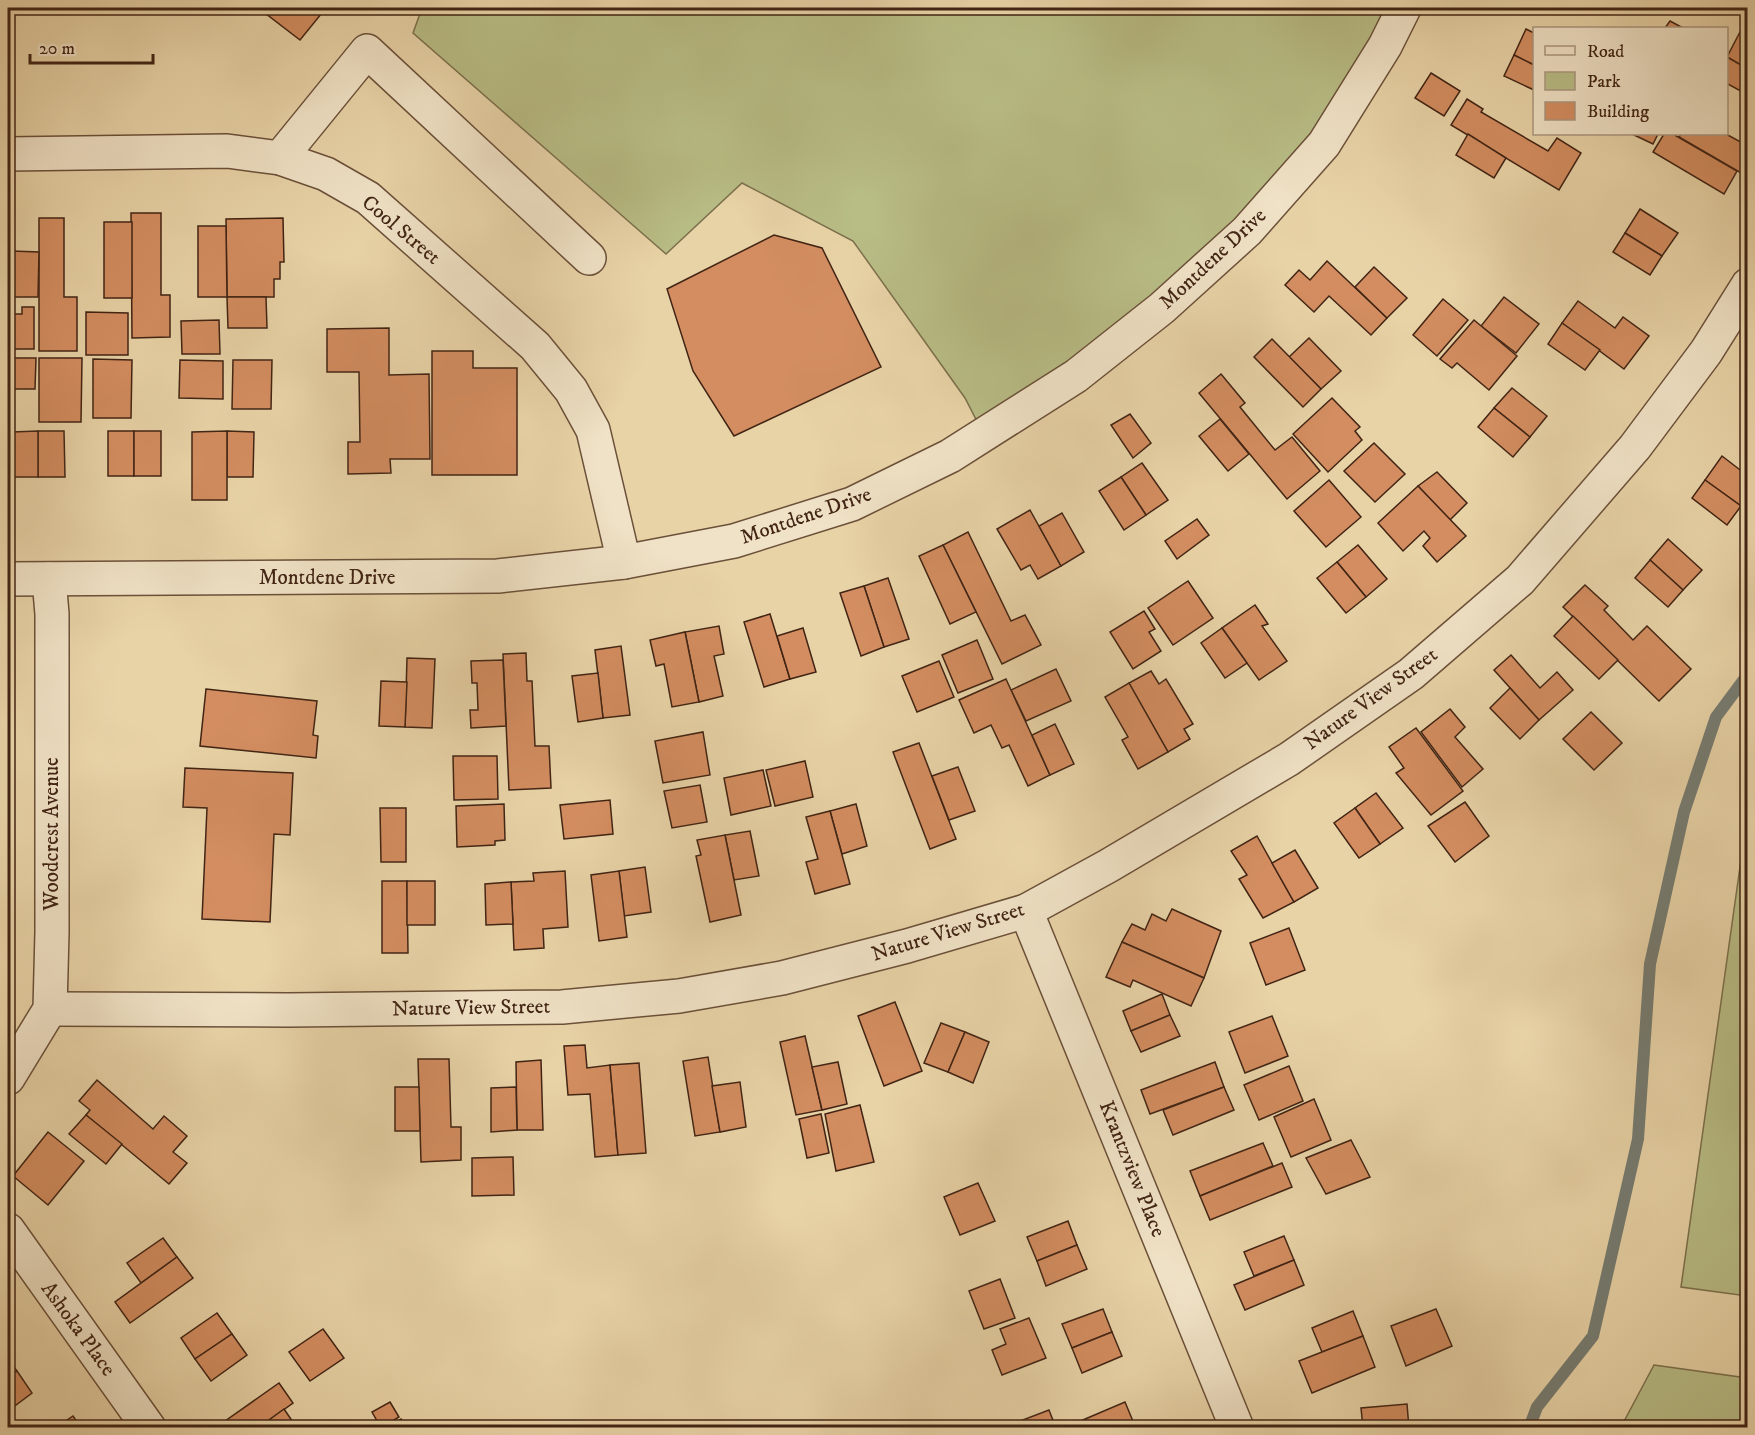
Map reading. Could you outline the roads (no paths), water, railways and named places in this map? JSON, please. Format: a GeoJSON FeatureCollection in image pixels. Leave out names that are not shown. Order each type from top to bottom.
{"type":"FeatureCollection","features":[{"type":"Feature","properties":{"kind":"street","name":"Montdene Drive"},"geometry":{"type":"LineString","coordinates":[[8,579],[498,576],[624,562],[734,541],[852,504],[950,456],[1076,376],[1162,309],[1247,231],[1317,153],[1385,46],[1404,8]]}},
{"type":"Feature","properties":{"kind":"street"},"geometry":{"type":"LineString","coordinates":[[280,158],[367,51],[589,258]]}},
{"type":"Feature","properties":{"kind":"street","name":"Cool Street"},"geometry":{"type":"LineString","coordinates":[[8,154],[227,151],[280,158],[326,174],[368,198],[535,346],[571,390],[593,430],[624,562]]}},
{"type":"Feature","properties":{"kind":"street","name":"Nature View Street"},"geometry":{"type":"LineString","coordinates":[[50,1009],[288,1010],[562,1007],[679,996],[782,978],[908,946],[1026,910],[1108,866],[1289,759],[1411,674],[1520,580],[1635,447],[1706,352],[1748,285]]}},
{"type":"Feature","properties":{"kind":"street","name":"Woodcrest Avenue"},"geometry":{"type":"LineString","coordinates":[[8,1078],[50,1009],[52,638],[49,579]]}},
{"type":"Feature","properties":{"kind":"street","name":"Krantzview Place"},"geometry":{"type":"LineString","coordinates":[[1026,910],[1237,1428]]}},
{"type":"Feature","properties":{"kind":"street","name":"Ashoka Place"},"geometry":{"type":"LineString","coordinates":[[8,1230],[149,1428]]}},
{"type":"Feature","properties":{"kind":"waterway"},"geometry":{"type":"LineString","coordinates":[[1529,1428],[1537,1407],[1593,1336],[1638,1139],[1650,964],[1684,812],[1716,717],[1748,674]]}}]}
